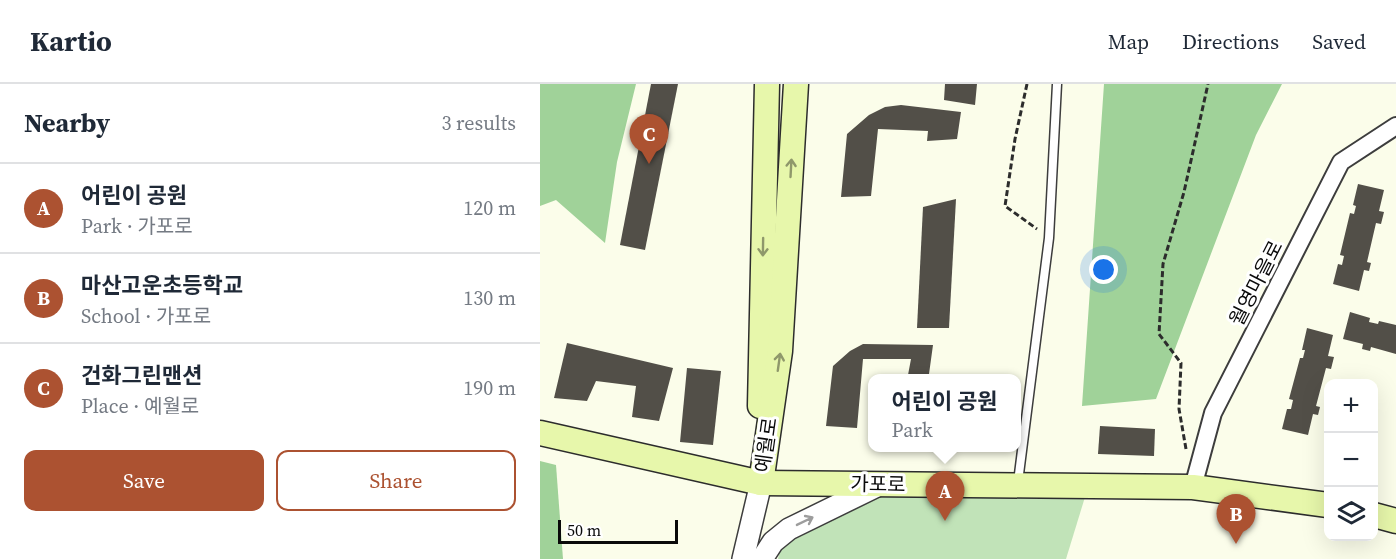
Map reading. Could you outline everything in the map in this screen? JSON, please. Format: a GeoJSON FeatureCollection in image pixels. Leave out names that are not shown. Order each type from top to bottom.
{"type":"FeatureCollection","features":[{"type":"Feature","properties":{"kind":"main road","name":"예월로"},"geometry":{"type":"LineString","coordinates":[[761,483],[760,367],[767,84]]}},
{"type":"Feature","properties":{"kind":"main road","name":"예월로"},"geometry":{"type":"LineString","coordinates":[[761,483],[780,351],[796,84]]}},
{"type":"Feature","properties":{"kind":"main road","name":"가포로"},"geometry":{"type":"LineString","coordinates":[[540,433],[761,483],[1193,487],[1324,504]]}},
{"type":"Feature","properties":{"kind":"main road"},"geometry":{"type":"LineString","coordinates":[[1378,515],[1396,521]]}},
{"type":"Feature","properties":{"kind":"street","name":"월영마을로"},"geometry":{"type":"LineString","coordinates":[[1193,487],[1213,413],[1341,162],[1396,126]]}},
{"type":"Feature","properties":{"kind":"street"},"geometry":{"type":"LineString","coordinates":[[743,559],[761,483]]}},
{"type":"Feature","properties":{"kind":"street"},"geometry":{"type":"LineString","coordinates":[[762,559],[773,542],[789,529],[879,485]]}},
{"type":"Feature","properties":{"kind":"lane"},"geometry":{"type":"LineString","coordinates":[[1018,486],[1049,238],[1057,84]]}},
{"type":"Feature","properties":{"kind":"path"},"geometry":{"type":"LineString","coordinates":[[1027,84],[1015,139],[1005,206],[1049,238]]}},
{"type":"Feature","properties":{"kind":"path"},"geometry":{"type":"LineString","coordinates":[[1187,454],[1179,409],[1181,363],[1159,334],[1163,264],[1184,192],[1208,84]]}},
{"type":"Feature","properties":{"kind":"green space"},"geometry":{"type":"Polygon","coordinates":[[[540,84],[636,84],[617,162],[605,243],[556,200],[540,206],[540,84]]]}},
{"type":"Feature","properties":{"kind":"green space"},"geometry":{"type":"Polygon","coordinates":[[[1104,84],[1282,84],[1256,135],[1156,399],[1082,406],[1104,84]]]}},
{"type":"Feature","properties":{"kind":"green space"},"geometry":{"type":"Polygon","coordinates":[[[540,461],[556,465],[563,559],[540,559],[540,461]]]}},
{"type":"Feature","properties":{"kind":"green space"},"geometry":{"type":"Polygon","coordinates":[[[846,494],[1085,497],[1066,559],[778,559],[781,544],[846,494]]]}},
{"type":"Feature","properties":{"kind":"building"},"geometry":{"type":"Polygon","coordinates":[[[651,84],[678,84],[645,250],[620,245],[651,84]]]}},
{"type":"Feature","properties":{"kind":"building"},"geometry":{"type":"Polygon","coordinates":[[[945,84],[977,84],[975,105],[944,100],[945,84]]]}},
{"type":"Feature","properties":{"kind":"building"},"geometry":{"type":"Polygon","coordinates":[[[901,105],[961,112],[957,139],[927,141],[928,131],[878,129],[871,196],[841,197],[847,134],[869,115],[885,107],[901,105]]]}},
{"type":"Feature","properties":{"kind":"building"},"geometry":{"type":"Polygon","coordinates":[[[1358,184],[1384,190],[1379,211],[1384,212],[1381,224],[1376,223],[1367,262],[1371,263],[1369,271],[1364,270],[1359,291],[1333,284],[1338,264],[1342,265],[1344,256],[1340,255],[1350,213],[1354,214],[1356,206],[1353,205],[1358,184]]]}},
{"type":"Feature","properties":{"kind":"building"},"geometry":{"type":"Polygon","coordinates":[[[956,199],[949,328],[917,328],[923,207],[956,199]]]}},
{"type":"Feature","properties":{"kind":"building"},"geometry":{"type":"Polygon","coordinates":[[[1350,312],[1370,318],[1369,322],[1378,324],[1379,321],[1396,325],[1396,354],[1371,347],[1370,351],[1362,349],[1363,344],[1343,339],[1350,312]]]}},
{"type":"Feature","properties":{"kind":"building"},"geometry":{"type":"Polygon","coordinates":[[[1307,328],[1333,335],[1328,356],[1334,357],[1331,369],[1326,368],[1316,406],[1320,407],[1318,415],[1313,414],[1308,435],[1282,429],[1287,409],[1291,409],[1293,400],[1289,399],[1300,358],[1303,358],[1305,350],[1302,350],[1307,328]]]}},
{"type":"Feature","properties":{"kind":"building"},"geometry":{"type":"Polygon","coordinates":[[[567,343],[673,368],[659,421],[632,417],[636,386],[596,381],[587,401],[554,398],[567,343]]]}},
{"type":"Feature","properties":{"kind":"building"},"geometry":{"type":"Polygon","coordinates":[[[863,344],[933,345],[929,374],[908,374],[911,359],[863,359],[857,428],[826,426],[833,366],[850,351],[863,344]]]}},
{"type":"Feature","properties":{"kind":"building"},"geometry":{"type":"Polygon","coordinates":[[[687,368],[721,371],[713,445],[680,442],[687,368]]]}},
{"type":"Feature","properties":{"kind":"building"},"geometry":{"type":"Polygon","coordinates":[[[1100,426],[1155,429],[1154,456],[1098,454],[1100,426]]]}},
{"type":"Feature","properties":{"kind":"place","name":"건화그린맨션"},"geometry":{"type":"Point","coordinates":[649,164]}},
{"type":"Feature","properties":{"kind":"place","name":"어린이 공원"},"geometry":{"type":"Point","coordinates":[945,521]}},
{"type":"Feature","properties":{"kind":"place","name":"마산고운초등학교"},"geometry":{"type":"Point","coordinates":[1236,544]}}]}
